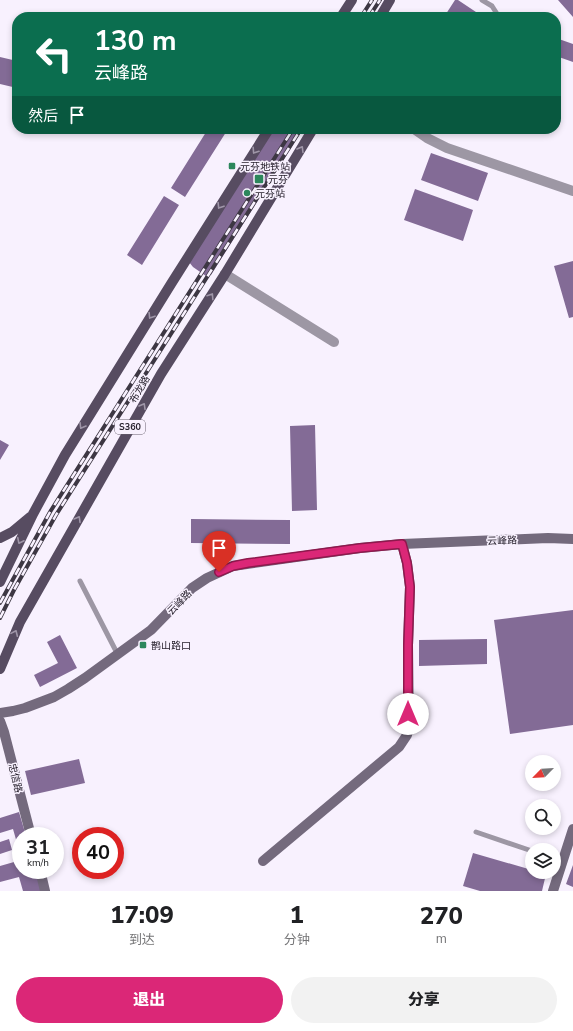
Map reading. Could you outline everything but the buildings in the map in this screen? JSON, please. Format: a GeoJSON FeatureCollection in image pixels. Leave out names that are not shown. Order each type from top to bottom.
{"type":"FeatureCollection","features":[{"type":"Feature","properties":{"kind":"main road"},"geometry":{"type":"LineString","coordinates":[[344,12],[352,0]]}},
{"type":"Feature","properties":{"kind":"main road"},"geometry":{"type":"LineString","coordinates":[[383,12],[390,0]]}},
{"type":"Feature","properties":{"kind":"main road"},"geometry":{"type":"LineString","coordinates":[[0,582],[33,514],[65,455],[266,134]]}},
{"type":"Feature","properties":{"kind":"main road","name":"布龙路"},"geometry":{"type":"LineString","coordinates":[[0,669],[20,622],[161,374],[225,274],[310,134]]}},
{"type":"Feature","properties":{"kind":"main road"},"geometry":{"type":"LineString","coordinates":[[0,538],[12,532],[33,514]]}},
{"type":"Feature","properties":{"kind":"street"},"geometry":{"type":"LineString","coordinates":[[421,134],[447,148],[573,191]]}},
{"type":"Feature","properties":{"kind":"street"},"geometry":{"type":"LineString","coordinates":[[225,274],[334,342]]}},
{"type":"Feature","properties":{"kind":"street","name":"云峰路"},"geometry":{"type":"LineString","coordinates":[[0,713],[13,711],[54,697],[85,678],[151,630],[192,588],[207,578],[233,566],[360,548],[402,544],[548,538],[573,539]]}},
{"type":"Feature","properties":{"kind":"street"},"geometry":{"type":"LineString","coordinates":[[263,861],[399,747],[407,735],[410,587],[407,563],[402,544]]}},
{"type":"Feature","properties":{"kind":"street","name":"忠信路"},"geometry":{"type":"LineString","coordinates":[[0,721],[4,729],[29,827]]}},
{"type":"Feature","properties":{"kind":"street"},"geometry":{"type":"LineString","coordinates":[[561,854],[573,830]]}},
{"type":"Feature","properties":{"kind":"street"},"geometry":{"type":"LineString","coordinates":[[42,879],[45,891]]}},
{"type":"Feature","properties":{"kind":"street"},"geometry":{"type":"LineString","coordinates":[[554,891],[556,879]]}},
{"type":"Feature","properties":{"kind":"lane"},"geometry":{"type":"LineString","coordinates":[[482,0],[492,6],[496,12]]}},
{"type":"Feature","properties":{"kind":"lane"},"geometry":{"type":"LineString","coordinates":[[80,581],[118,655]]}},
{"type":"Feature","properties":{"kind":"lane"},"geometry":{"type":"LineString","coordinates":[[476,832],[525,849]]}},
{"type":"Feature","properties":{"kind":"railway"},"geometry":{"type":"LineString","coordinates":[[364,12],[372,0]]}},
{"type":"Feature","properties":{"kind":"railway"},"geometry":{"type":"LineString","coordinates":[[372,12],[380,0]]}},
{"type":"Feature","properties":{"kind":"railway"},"geometry":{"type":"LineString","coordinates":[[0,603],[50,512],[290,134]]}},
{"type":"Feature","properties":{"kind":"railway"},"geometry":{"type":"LineString","coordinates":[[0,618],[56,515],[298,134]]}},
{"type":"Feature","properties":{"kind":"place","name":"元芬地铁站"},"geometry":{"type":"Point","coordinates":[232,166]}},
{"type":"Feature","properties":{"kind":"place","name":"元芬"},"geometry":{"type":"Point","coordinates":[259,179]}},
{"type":"Feature","properties":{"kind":"place","name":"元芬站"},"geometry":{"type":"Point","coordinates":[247,193]}},
{"type":"Feature","properties":{"kind":"place","name":"鹊山路口"},"geometry":{"type":"Point","coordinates":[143,645]}},
{"type":"Feature","properties":{"kind":"route"},"geometry":{"type":"LineString","coordinates":[[219,572],[233,566],[248,563],[402,544],[409,573],[410,587],[408,714]]}}]}
